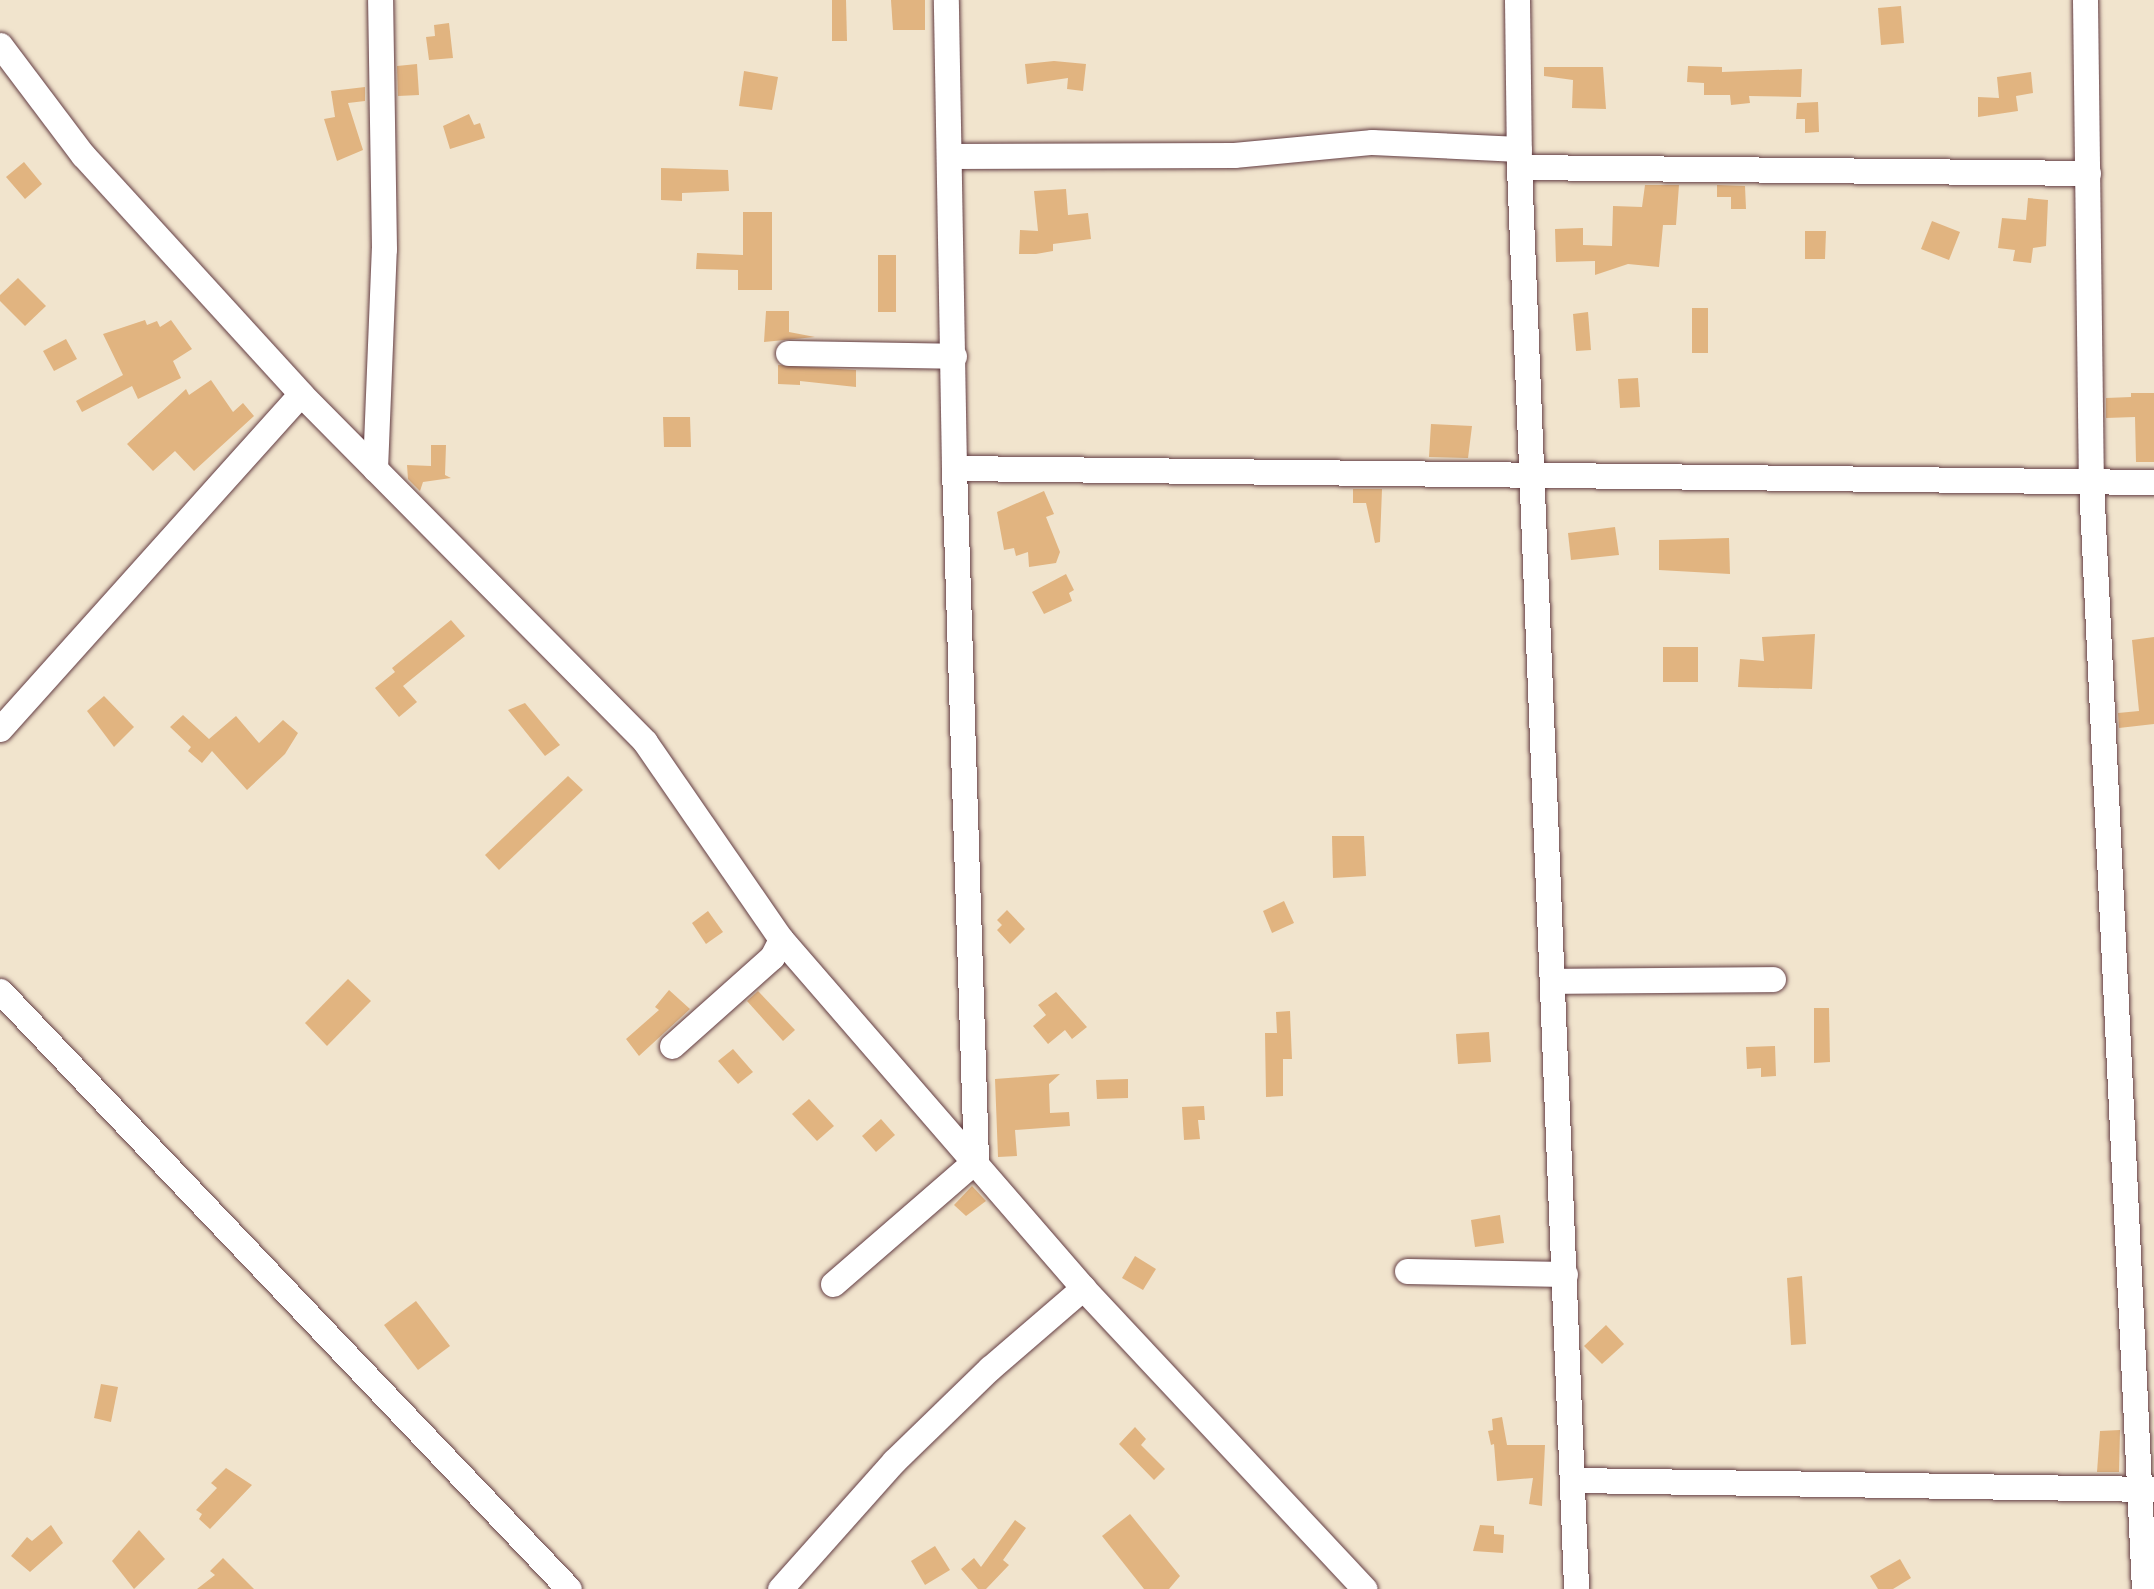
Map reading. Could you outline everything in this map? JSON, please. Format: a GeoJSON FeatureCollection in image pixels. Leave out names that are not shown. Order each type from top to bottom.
{"type":"FeatureCollection","features":[{"type":"Feature","properties":{"kind":"street"},"geometry":{"type":"LineString","coordinates":[[375,469],[384,249],[380,0]]}},
{"type":"Feature","properties":{"kind":"street"},"geometry":{"type":"LineString","coordinates":[[946,0],[954,468],[976,1160]]}},
{"type":"Feature","properties":{"kind":"street"},"geometry":{"type":"LineString","coordinates":[[1517,0],[1530,474],[1576,1589]]}},
{"type":"Feature","properties":{"kind":"street"},"geometry":{"type":"LineString","coordinates":[[2086,0],[2091,482],[2148,1489],[2144,1589]]}},
{"type":"Feature","properties":{"kind":"street"},"geometry":{"type":"LineString","coordinates":[[0,45],[83,155],[301,394],[645,742],[781,939],[1084,1288],[1365,1589]]}},
{"type":"Feature","properties":{"kind":"street"},"geometry":{"type":"LineString","coordinates":[[949,156],[1234,155],[1372,142],[1519,158],[2088,173]]}},
{"type":"Feature","properties":{"kind":"street"},"geometry":{"type":"LineString","coordinates":[[788,353],[954,356]]}},
{"type":"Feature","properties":{"kind":"street"},"geometry":{"type":"LineString","coordinates":[[0,729],[301,394]]}},
{"type":"Feature","properties":{"kind":"street"},"geometry":{"type":"LineString","coordinates":[[954,468],[2154,482]]}},
{"type":"Feature","properties":{"kind":"street"},"geometry":{"type":"LineString","coordinates":[[672,1046],[772,957],[781,939]]}},
{"type":"Feature","properties":{"kind":"street"},"geometry":{"type":"LineString","coordinates":[[1552,981],[1773,979]]}},
{"type":"Feature","properties":{"kind":"street"},"geometry":{"type":"LineString","coordinates":[[0,991],[569,1589]]}},
{"type":"Feature","properties":{"kind":"street"},"geometry":{"type":"LineString","coordinates":[[833,1284],[976,1160]]}},
{"type":"Feature","properties":{"kind":"street"},"geometry":{"type":"LineString","coordinates":[[1406,1271],[1565,1274]]}},
{"type":"Feature","properties":{"kind":"street"},"geometry":{"type":"LineString","coordinates":[[780,1589],[894,1462],[990,1368],[1084,1288]]}},
{"type":"Feature","properties":{"kind":"street"},"geometry":{"type":"LineString","coordinates":[[1574,1480],[2148,1489]]}},
{"type":"Feature","properties":{"kind":"building"},"geometry":{"type":"Polygon","coordinates":[[[832,0],[846,0],[847,41],[832,41],[832,0]]]}},
{"type":"Feature","properties":{"kind":"building"},"geometry":{"type":"Polygon","coordinates":[[[891,0],[925,0],[925,30],[893,30],[891,0]]]}},
{"type":"Feature","properties":{"kind":"building"},"geometry":{"type":"Polygon","coordinates":[[[1901,6],[1904,43],[1881,45],[1878,8],[1901,6]]]}},
{"type":"Feature","properties":{"kind":"building"},"geometry":{"type":"Polygon","coordinates":[[[449,23],[453,58],[429,60],[426,37],[435,36],[434,25],[449,23]]]}},
{"type":"Feature","properties":{"kind":"building"},"geometry":{"type":"Polygon","coordinates":[[[417,64],[419,95],[398,96],[397,66],[417,64]]]}},
{"type":"Feature","properties":{"kind":"building"},"geometry":{"type":"Polygon","coordinates":[[[1025,64],[1086,64],[1083,91],[1067,89],[1068,78],[1027,84],[1025,64]]]}},
{"type":"Feature","properties":{"kind":"building"},"geometry":{"type":"Polygon","coordinates":[[[1688,66],[1722,67],[1722,72],[1802,69],[1801,97],[1749,96],[1750,103],[1731,105],[1730,95],[1704,95],[1704,83],[1687,82],[1688,66]]]}},
{"type":"Feature","properties":{"kind":"building"},"geometry":{"type":"Polygon","coordinates":[[[1544,67],[1603,67],[1606,109],[1572,108],[1573,80],[1544,76],[1544,67]]]}},
{"type":"Feature","properties":{"kind":"building"},"geometry":{"type":"Polygon","coordinates":[[[744,71],[778,77],[772,110],[739,106],[744,71]]]}},
{"type":"Feature","properties":{"kind":"building"},"geometry":{"type":"Polygon","coordinates":[[[2031,72],[2033,93],[2016,96],[2018,111],[1978,117],[1978,97],[1999,98],[1997,77],[2031,72]]]}},
{"type":"Feature","properties":{"kind":"building"},"geometry":{"type":"Polygon","coordinates":[[[365,87],[365,101],[348,103],[363,150],[337,161],[324,119],[335,117],[331,91],[365,87]]]}},
{"type":"Feature","properties":{"kind":"building"},"geometry":{"type":"Polygon","coordinates":[[[1818,102],[1819,132],[1805,133],[1805,119],[1796,119],[1797,103],[1818,102]]]}},
{"type":"Feature","properties":{"kind":"building"},"geometry":{"type":"Polygon","coordinates":[[[469,114],[474,125],[480,123],[485,138],[450,149],[443,126],[469,114]]]}},
{"type":"Feature","properties":{"kind":"building"},"geometry":{"type":"Polygon","coordinates":[[[24,162],[42,184],[25,199],[6,177],[24,162]]]}},
{"type":"Feature","properties":{"kind":"building"},"geometry":{"type":"Polygon","coordinates":[[[661,168],[728,170],[729,191],[682,193],[682,201],[661,200],[661,168]]]}},
{"type":"Feature","properties":{"kind":"building"},"geometry":{"type":"Polygon","coordinates":[[[1645,185],[1679,185],[1676,225],[1663,225],[1659,267],[1628,264],[1595,275],[1595,261],[1556,262],[1555,229],[1583,228],[1583,245],[1612,246],[1613,206],[1642,207],[1645,185]]]}},
{"type":"Feature","properties":{"kind":"building"},"geometry":{"type":"Polygon","coordinates":[[[1717,185],[1745,186],[1746,209],[1731,209],[1731,197],[1717,197],[1717,185]]]}},
{"type":"Feature","properties":{"kind":"building"},"geometry":{"type":"Polygon","coordinates":[[[1066,189],[1068,215],[1088,213],[1091,239],[1053,244],[1053,251],[1019,254],[1020,230],[1038,231],[1034,191],[1066,189]]]}},
{"type":"Feature","properties":{"kind":"building"},"geometry":{"type":"Polygon","coordinates":[[[2028,198],[2048,200],[2046,246],[2033,248],[2031,263],[2013,261],[2015,250],[1998,248],[2002,218],[2026,220],[2028,198]]]}},
{"type":"Feature","properties":{"kind":"building"},"geometry":{"type":"Polygon","coordinates":[[[743,212],[772,212],[772,290],[738,290],[738,270],[696,269],[697,253],[743,255],[743,212]]]}},
{"type":"Feature","properties":{"kind":"building"},"geometry":{"type":"Polygon","coordinates":[[[1932,221],[1960,232],[1949,260],[1921,249],[1932,221]]]}},
{"type":"Feature","properties":{"kind":"building"},"geometry":{"type":"Polygon","coordinates":[[[1805,231],[1826,231],[1825,259],[1805,259],[1805,231]]]}},
{"type":"Feature","properties":{"kind":"building"},"geometry":{"type":"Polygon","coordinates":[[[878,255],[896,255],[896,312],[878,312],[878,255]]]}},
{"type":"Feature","properties":{"kind":"building"},"geometry":{"type":"Polygon","coordinates":[[[18,278],[46,306],[25,326],[0,301],[0,295],[18,278]]]}},
{"type":"Feature","properties":{"kind":"building"},"geometry":{"type":"Polygon","coordinates":[[[1692,308],[1708,308],[1708,353],[1692,353],[1692,308]]]}},
{"type":"Feature","properties":{"kind":"building"},"geometry":{"type":"Polygon","coordinates":[[[766,311],[789,311],[789,332],[815,337],[764,342],[766,311]]]}},
{"type":"Feature","properties":{"kind":"building"},"geometry":{"type":"Polygon","coordinates":[[[1588,312],[1591,350],[1576,351],[1573,314],[1588,312]]]}},
{"type":"Feature","properties":{"kind":"building"},"geometry":{"type":"Polygon","coordinates":[[[145,320],[147,325],[157,321],[160,327],[171,320],[192,349],[173,361],[181,378],[138,399],[132,386],[82,412],[76,401],[123,375],[103,334],[145,320]]]}},
{"type":"Feature","properties":{"kind":"building"},"geometry":{"type":"Polygon","coordinates":[[[66,339],[77,359],[54,371],[43,351],[66,339]]]}},
{"type":"Feature","properties":{"kind":"building"},"geometry":{"type":"Polygon","coordinates":[[[778,365],[856,370],[856,387],[800,381],[800,385],[778,384],[778,365]]]}},
{"type":"Feature","properties":{"kind":"building"},"geometry":{"type":"Polygon","coordinates":[[[1638,378],[1640,407],[1620,408],[1618,379],[1638,378]]]}},
{"type":"Feature","properties":{"kind":"building"},"geometry":{"type":"Polygon","coordinates":[[[211,380],[233,412],[243,403],[254,416],[194,471],[175,451],[153,471],[127,444],[186,389],[189,395],[211,380]]]}},
{"type":"Feature","properties":{"kind":"building"},"geometry":{"type":"Polygon","coordinates":[[[2131,393],[2154,393],[2154,462],[2136,462],[2135,417],[2106,418],[2106,398],[2131,397],[2131,393]]]}},
{"type":"Feature","properties":{"kind":"building"},"geometry":{"type":"Polygon","coordinates":[[[663,417],[690,417],[691,447],[664,447],[663,417]]]}},
{"type":"Feature","properties":{"kind":"building"},"geometry":{"type":"Polygon","coordinates":[[[1431,424],[1472,426],[1468,458],[1429,457],[1431,424]]]}},
{"type":"Feature","properties":{"kind":"building"},"geometry":{"type":"Polygon","coordinates":[[[431,445],[446,445],[445,475],[451,478],[423,482],[420,491],[408,479],[407,465],[431,466],[431,445]]]}},
{"type":"Feature","properties":{"kind":"building"},"geometry":{"type":"Polygon","coordinates":[[[1353,489],[1382,489],[1380,542],[1375,543],[1366,503],[1353,503],[1353,489]]]}},
{"type":"Feature","properties":{"kind":"building"},"geometry":{"type":"Polygon","coordinates":[[[1044,491],[1054,514],[1046,517],[1060,552],[1056,563],[1029,567],[1028,552],[1016,556],[1014,548],[1004,550],[997,512],[1044,491]]]}},
{"type":"Feature","properties":{"kind":"building"},"geometry":{"type":"Polygon","coordinates":[[[1615,527],[1619,555],[1571,560],[1568,533],[1615,527]]]}},
{"type":"Feature","properties":{"kind":"building"},"geometry":{"type":"Polygon","coordinates":[[[1729,538],[1730,574],[1659,570],[1659,540],[1729,538]]]}},
{"type":"Feature","properties":{"kind":"building"},"geometry":{"type":"Polygon","coordinates":[[[1066,574],[1074,590],[1069,593],[1072,601],[1044,614],[1032,592],[1066,574]]]}},
{"type":"Feature","properties":{"kind":"building"},"geometry":{"type":"Polygon","coordinates":[[[451,620],[465,636],[403,686],[417,702],[399,717],[375,688],[395,672],[392,668],[451,620]]]}},
{"type":"Feature","properties":{"kind":"building"},"geometry":{"type":"Polygon","coordinates":[[[1815,634],[1812,689],[1738,687],[1740,659],[1764,661],[1762,637],[1815,634]]]}},
{"type":"Feature","properties":{"kind":"building"},"geometry":{"type":"Polygon","coordinates":[[[2154,637],[2154,724],[2119,728],[2118,713],[2139,711],[2132,640],[2154,637]]]}},
{"type":"Feature","properties":{"kind":"building"},"geometry":{"type":"Polygon","coordinates":[[[1663,647],[1698,647],[1698,682],[1663,682],[1663,647]]]}},
{"type":"Feature","properties":{"kind":"building"},"geometry":{"type":"Polygon","coordinates":[[[104,696],[134,727],[114,747],[87,711],[104,696]]]}},
{"type":"Feature","properties":{"kind":"building"},"geometry":{"type":"Polygon","coordinates":[[[525,703],[560,745],[545,756],[508,710],[525,703]]]}},
{"type":"Feature","properties":{"kind":"building"},"geometry":{"type":"Polygon","coordinates":[[[183,715],[209,739],[236,716],[259,743],[283,720],[298,733],[285,754],[247,790],[212,751],[202,763],[188,751],[191,747],[170,727],[183,715]]]}},
{"type":"Feature","properties":{"kind":"building"},"geometry":{"type":"Polygon","coordinates":[[[568,776],[583,790],[499,870],[485,855],[568,776]]]}},
{"type":"Feature","properties":{"kind":"building"},"geometry":{"type":"Polygon","coordinates":[[[1332,836],[1364,836],[1366,876],[1333,878],[1332,836]]]}},
{"type":"Feature","properties":{"kind":"building"},"geometry":{"type":"Polygon","coordinates":[[[1284,901],[1294,923],[1272,933],[1263,911],[1284,901]]]}},
{"type":"Feature","properties":{"kind":"building"},"geometry":{"type":"Polygon","coordinates":[[[1007,910],[1025,929],[1010,944],[997,930],[1002,925],[997,920],[1007,910]]]}},
{"type":"Feature","properties":{"kind":"building"},"geometry":{"type":"Polygon","coordinates":[[[708,911],[723,932],[706,944],[692,923],[708,911]]]}},
{"type":"Feature","properties":{"kind":"building"},"geometry":{"type":"Polygon","coordinates":[[[348,979],[371,1001],[327,1046],[305,1023],[348,979]]]}},
{"type":"Feature","properties":{"kind":"building"},"geometry":{"type":"Polygon","coordinates":[[[669,990],[690,1009],[639,1056],[626,1039],[659,1010],[655,1007],[669,990]]]}},
{"type":"Feature","properties":{"kind":"building"},"geometry":{"type":"Polygon","coordinates":[[[758,991],[795,1030],[783,1041],[747,1001],[758,991]]]}},
{"type":"Feature","properties":{"kind":"building"},"geometry":{"type":"Polygon","coordinates":[[[1056,992],[1087,1027],[1072,1039],[1065,1030],[1048,1044],[1033,1026],[1046,1015],[1038,1005],[1056,992]]]}},
{"type":"Feature","properties":{"kind":"building"},"geometry":{"type":"Polygon","coordinates":[[[1814,1008],[1829,1008],[1830,1062],[1814,1063],[1814,1008]]]}},
{"type":"Feature","properties":{"kind":"building"},"geometry":{"type":"Polygon","coordinates":[[[1290,1011],[1292,1059],[1283,1059],[1283,1096],[1266,1097],[1265,1033],[1277,1033],[1276,1012],[1290,1011]]]}},
{"type":"Feature","properties":{"kind":"building"},"geometry":{"type":"Polygon","coordinates":[[[1489,1032],[1491,1062],[1458,1064],[1456,1034],[1489,1032]]]}},
{"type":"Feature","properties":{"kind":"building"},"geometry":{"type":"Polygon","coordinates":[[[1775,1046],[1776,1076],[1761,1077],[1761,1068],[1747,1069],[1746,1047],[1775,1046]]]}},
{"type":"Feature","properties":{"kind":"building"},"geometry":{"type":"Polygon","coordinates":[[[733,1049],[753,1072],[738,1084],[718,1061],[733,1049]]]}},
{"type":"Feature","properties":{"kind":"building"},"geometry":{"type":"Polygon","coordinates":[[[1060,1074],[1049,1084],[1050,1113],[1069,1112],[1070,1126],[1015,1130],[1017,1156],[998,1157],[995,1079],[1060,1074]]]}},
{"type":"Feature","properties":{"kind":"building"},"geometry":{"type":"Polygon","coordinates":[[[1128,1079],[1128,1098],[1097,1099],[1096,1080],[1128,1079]]]}},
{"type":"Feature","properties":{"kind":"building"},"geometry":{"type":"Polygon","coordinates":[[[809,1099],[834,1126],[817,1141],[792,1114],[809,1099]]]}},
{"type":"Feature","properties":{"kind":"building"},"geometry":{"type":"Polygon","coordinates":[[[1204,1106],[1205,1120],[1198,1120],[1200,1139],[1184,1140],[1182,1107],[1204,1106]]]}},
{"type":"Feature","properties":{"kind":"building"},"geometry":{"type":"Polygon","coordinates":[[[881,1119],[895,1135],[876,1152],[862,1136],[881,1119]]]}},
{"type":"Feature","properties":{"kind":"building"},"geometry":{"type":"Polygon","coordinates":[[[972,1186],[986,1201],[966,1216],[954,1205],[972,1186]]]}},
{"type":"Feature","properties":{"kind":"building"},"geometry":{"type":"Polygon","coordinates":[[[1500,1215],[1504,1243],[1475,1247],[1471,1220],[1500,1215]]]}},
{"type":"Feature","properties":{"kind":"building"},"geometry":{"type":"Polygon","coordinates":[[[1135,1256],[1156,1269],[1143,1290],[1122,1278],[1135,1256]]]}},
{"type":"Feature","properties":{"kind":"building"},"geometry":{"type":"Polygon","coordinates":[[[1802,1276],[1806,1344],[1791,1345],[1787,1278],[1802,1276]]]}},
{"type":"Feature","properties":{"kind":"building"},"geometry":{"type":"Polygon","coordinates":[[[416,1301],[450,1346],[418,1370],[384,1325],[416,1301]]]}},
{"type":"Feature","properties":{"kind":"building"},"geometry":{"type":"Polygon","coordinates":[[[1606,1325],[1624,1344],[1602,1364],[1584,1346],[1606,1325]]]}},
{"type":"Feature","properties":{"kind":"building"},"geometry":{"type":"Polygon","coordinates":[[[101,1384],[118,1387],[111,1422],[94,1418],[101,1384]]]}},
{"type":"Feature","properties":{"kind":"building"},"geometry":{"type":"Polygon","coordinates":[[[1502,1417],[1507,1445],[1545,1445],[1542,1506],[1529,1504],[1533,1478],[1497,1481],[1494,1444],[1491,1445],[1488,1431],[1493,1430],[1492,1419],[1502,1417]]]}},
{"type":"Feature","properties":{"kind":"building"},"geometry":{"type":"Polygon","coordinates":[[[1135,1427],[1146,1439],[1141,1445],[1165,1469],[1154,1480],[1119,1444],[1135,1427]]]}},
{"type":"Feature","properties":{"kind":"building"},"geometry":{"type":"Polygon","coordinates":[[[2120,1430],[2119,1472],[2097,1472],[2100,1431],[2120,1430]]]}},
{"type":"Feature","properties":{"kind":"building"},"geometry":{"type":"Polygon","coordinates":[[[226,1468],[252,1485],[210,1529],[196,1510],[217,1488],[211,1483],[226,1468]]]}},
{"type":"Feature","properties":{"kind":"building"},"geometry":{"type":"Polygon","coordinates":[[[1130,1514],[1180,1576],[1169,1589],[1144,1589],[1102,1536],[1130,1514]]]}},
{"type":"Feature","properties":{"kind":"building"},"geometry":{"type":"Polygon","coordinates":[[[1015,1520],[1026,1528],[1003,1560],[1009,1565],[986,1589],[978,1589],[961,1569],[974,1558],[981,1567],[1015,1520]]]}},
{"type":"Feature","properties":{"kind":"building"},"geometry":{"type":"Polygon","coordinates":[[[51,1525],[63,1543],[30,1572],[11,1556],[27,1537],[32,1541],[51,1525]]]}},
{"type":"Feature","properties":{"kind":"building"},"geometry":{"type":"Polygon","coordinates":[[[1480,1525],[1494,1526],[1494,1534],[1504,1535],[1503,1553],[1473,1551],[1480,1525]]]}},
{"type":"Feature","properties":{"kind":"building"},"geometry":{"type":"Polygon","coordinates":[[[139,1530],[165,1559],[134,1589],[112,1561],[139,1530]]]}},
{"type":"Feature","properties":{"kind":"building"},"geometry":{"type":"Polygon","coordinates":[[[935,1546],[950,1570],[925,1585],[911,1561],[935,1546]]]}},
{"type":"Feature","properties":{"kind":"building"},"geometry":{"type":"Polygon","coordinates":[[[223,1558],[254,1589],[197,1589],[215,1575],[210,1571],[223,1558]]]}},
{"type":"Feature","properties":{"kind":"building"},"geometry":{"type":"Polygon","coordinates":[[[1900,1559],[1911,1578],[1893,1589],[1878,1589],[1870,1576],[1900,1559]]]}}]}
